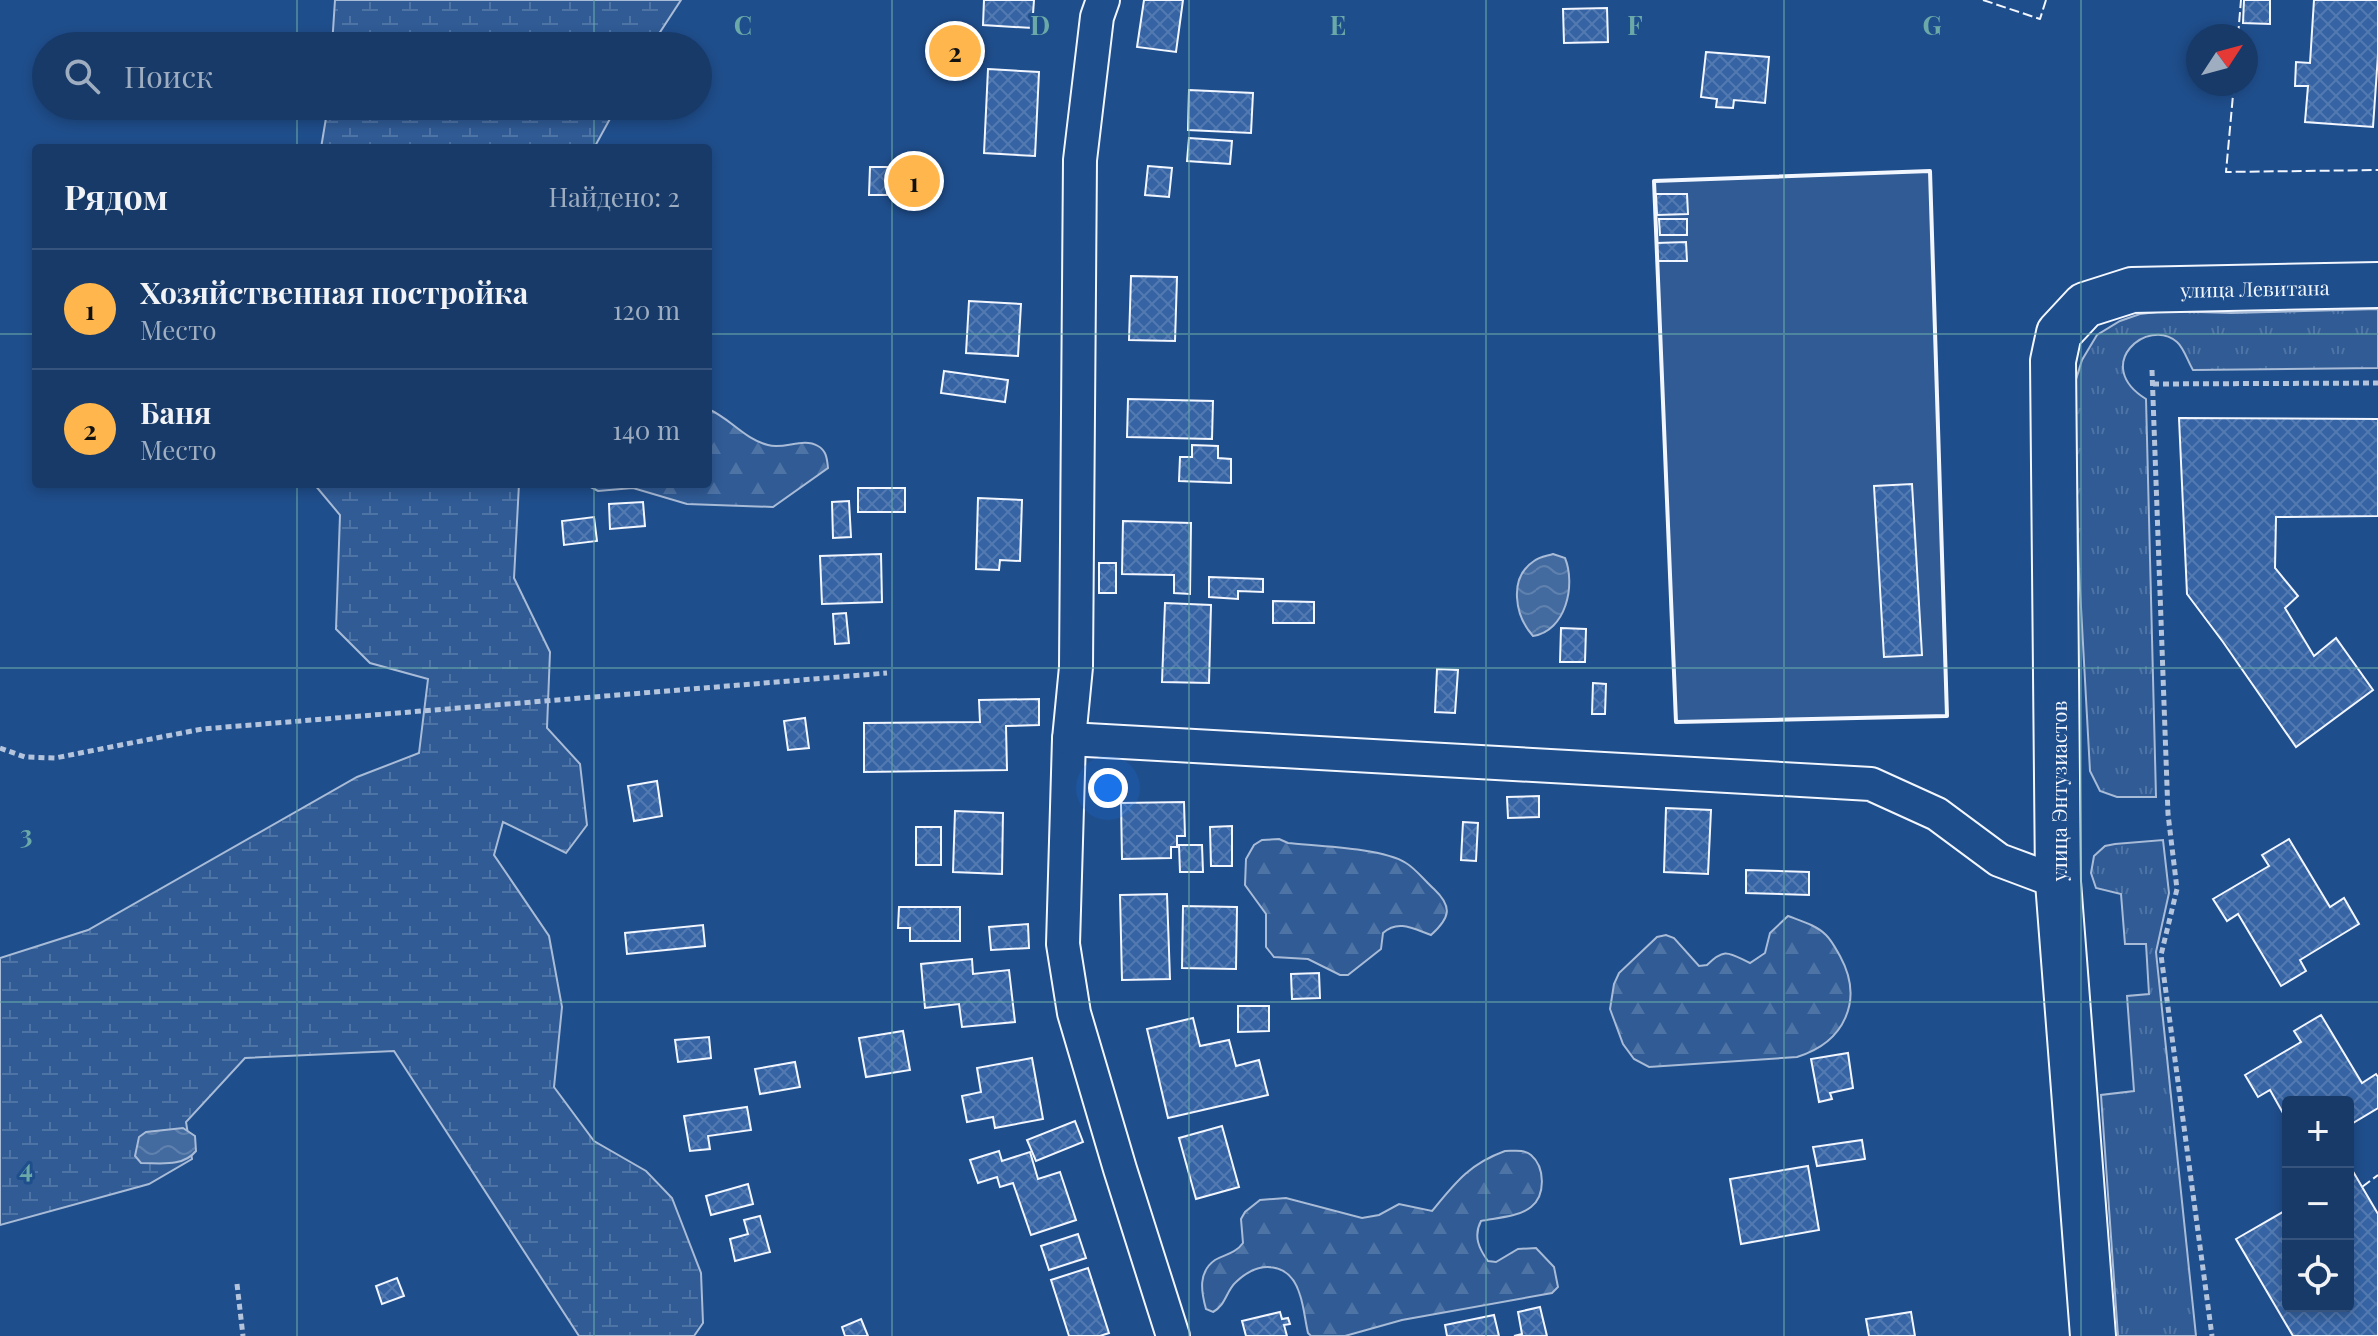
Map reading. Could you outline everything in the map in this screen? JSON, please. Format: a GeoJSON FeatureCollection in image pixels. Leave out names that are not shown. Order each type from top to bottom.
{"type":"FeatureCollection","features":[{"type":"Feature","properties":{"kind":"main road","name":"улица Левитана"},"geometry":{"type":"LineString","coordinates":[[2132,290],[2378,285]]}},
{"type":"Feature","properties":{"kind":"main road","name":"улица Энтузиастов"},"geometry":{"type":"LineString","coordinates":[[2093,1336],[2058,882],[2053,361],[2059,333],[2085,305],[2132,290]]}},
{"type":"Feature","properties":{"kind":"street"},"geometry":{"type":"LineString","coordinates":[[1103,0],[1097,17],[1080,160],[1076,667],[1069,739],[1063,944],[1074,1013],[1173,1336]]}},
{"type":"Feature","properties":{"kind":"street"},"geometry":{"type":"LineString","coordinates":[[1069,739],[1871,784],[1937,814],[1999,860],[2058,882]]}},
{"type":"Feature","properties":{"kind":"path"},"geometry":{"type":"LineString","coordinates":[[2152,370],[2168,814],[2177,889],[2161,955],[2212,1336]]}},
{"type":"Feature","properties":{"kind":"path"},"geometry":{"type":"LineString","coordinates":[[2153,384],[2378,383]]}},
{"type":"Feature","properties":{"kind":"path"},"geometry":{"type":"LineString","coordinates":[[0,748],[25,757],[55,758],[202,729],[887,673]]}},
{"type":"Feature","properties":{"kind":"path"},"geometry":{"type":"LineString","coordinates":[[237,1284],[243,1336]]}},
{"type":"Feature","properties":{"kind":"green space"},"geometry":{"type":"Polygon","coordinates":[[[335,0],[681,0],[660,32],[333,32],[335,0]]]}},
{"type":"Feature","properties":{"kind":"green space"},"geometry":{"type":"Polygon","coordinates":[[[326,120],[609,120],[596,144],[322,144],[326,120]]]}},
{"type":"Feature","properties":{"kind":"green space"},"geometry":{"type":"Polygon","coordinates":[[[2378,309],[2378,368],[2193,370],[2177,342],[2165,336],[2152,335],[2130,348],[2124,359],[2124,372],[2130,386],[2146,399],[2156,797],[2117,797],[2100,791],[2090,771],[2079,571],[2074,386],[2082,360],[2097,335],[2120,321],[2140,314],[2166,311],[2231,313],[2378,309]]]}},
{"type":"Feature","properties":{"kind":"green space"},"geometry":{"type":"Polygon","coordinates":[[[712,411],[759,442],[774,446],[812,444],[825,453],[828,468],[773,507],[687,504],[633,488],[712,488],[712,411]]]}},
{"type":"Feature","properties":{"kind":"green space"},"geometry":{"type":"Polygon","coordinates":[[[317,488],[519,488],[514,578],[550,652],[547,728],[580,764],[587,825],[566,853],[503,822],[494,855],[549,936],[562,1007],[554,1087],[594,1141],[646,1171],[672,1198],[701,1273],[703,1323],[694,1336],[579,1336],[394,1051],[245,1058],[186,1122],[192,1159],[149,1184],[0,1225],[0,958],[88,930],[357,777],[419,753],[428,679],[370,663],[336,629],[340,515],[317,488]]]}},
{"type":"Feature","properties":{"kind":"green space"},"geometry":{"type":"Polygon","coordinates":[[[592,488],[633,488],[598,491],[592,488]]]}},
{"type":"Feature","properties":{"kind":"green space"},"geometry":{"type":"Polygon","coordinates":[[[1279,839],[1288,843],[1349,848],[1396,858],[1413,868],[1440,895],[1446,907],[1445,918],[1431,935],[1406,926],[1389,929],[1383,933],[1381,949],[1348,975],[1340,975],[1308,959],[1274,957],[1266,947],[1266,914],[1245,885],[1246,859],[1254,845],[1262,840],[1279,839]]]}},
{"type":"Feature","properties":{"kind":"green space"},"geometry":{"type":"Polygon","coordinates":[[[2163,840],[2169,893],[2156,952],[2196,1336],[2118,1336],[2101,1095],[2134,1091],[2127,996],[2149,994],[2146,944],[2125,944],[2121,894],[2096,888],[2091,873],[2094,856],[2105,846],[2163,840]]]}},
{"type":"Feature","properties":{"kind":"green space"},"geometry":{"type":"Polygon","coordinates":[[[1788,916],[1826,935],[1847,972],[1850,1003],[1846,1017],[1827,1041],[1797,1057],[1649,1067],[1634,1059],[1623,1044],[1610,1009],[1614,984],[1619,973],[1657,937],[1666,935],[1674,938],[1699,966],[1707,965],[1723,954],[1750,963],[1765,953],[1770,933],[1788,916]]]}},
{"type":"Feature","properties":{"kind":"green space"},"geometry":{"type":"Polygon","coordinates":[[[1505,1151],[1522,1151],[1536,1160],[1542,1181],[1539,1196],[1526,1210],[1481,1221],[1477,1232],[1480,1247],[1488,1261],[1496,1262],[1518,1249],[1536,1248],[1554,1267],[1558,1287],[1552,1293],[1402,1320],[1345,1336],[1311,1336],[1295,1284],[1281,1270],[1264,1267],[1236,1282],[1213,1312],[1206,1309],[1203,1276],[1215,1260],[1233,1252],[1243,1243],[1241,1219],[1260,1200],[1286,1198],[1362,1218],[1379,1215],[1399,1204],[1432,1211],[1472,1168],[1505,1151]]]}},
{"type":"Feature","properties":{"kind":"shaded area"},"geometry":{"type":"Polygon","coordinates":[[[1930,171],[1947,716],[1676,722],[1654,181],[1930,171]]]}},
{"type":"Feature","properties":{"kind":"water"},"geometry":{"type":"Polygon","coordinates":[[[1553,554],[1565,558],[1568,569],[1566,605],[1553,626],[1533,636],[1519,608],[1520,577],[1536,560],[1553,554]]]}},
{"type":"Feature","properties":{"kind":"water"},"geometry":{"type":"Polygon","coordinates":[[[183,1128],[195,1136],[196,1151],[185,1160],[141,1163],[135,1156],[139,1137],[146,1132],[183,1128]]]}},
{"type":"Feature","properties":{"kind":"building"},"geometry":{"type":"Polygon","coordinates":[[[984,0],[1034,0],[1032,28],[983,25],[984,0]]]}},
{"type":"Feature","properties":{"kind":"building"},"geometry":{"type":"Polygon","coordinates":[[[1144,0],[1183,0],[1176,52],[1137,47],[1144,0]]]}},
{"type":"Feature","properties":{"kind":"building"},"geometry":{"type":"Polygon","coordinates":[[[2244,0],[2270,0],[2270,24],[2243,23],[2244,0]]]}},
{"type":"Feature","properties":{"kind":"building"},"geometry":{"type":"Polygon","coordinates":[[[2314,0],[2378,0],[2373,127],[2305,122],[2308,86],[2295,86],[2296,62],[2310,63],[2314,0]]]}},
{"type":"Feature","properties":{"kind":"building"},"geometry":{"type":"Polygon","coordinates":[[[1607,8],[1608,42],[1564,43],[1563,9],[1607,8]]]}},
{"type":"Feature","properties":{"kind":"building"},"geometry":{"type":"Polygon","coordinates":[[[944,35],[968,37],[966,67],[942,65],[944,35]]]}},
{"type":"Feature","properties":{"kind":"building"},"geometry":{"type":"Polygon","coordinates":[[[1706,52],[1769,57],[1765,103],[1734,100],[1733,108],[1716,107],[1717,99],[1701,97],[1706,52]]]}},
{"type":"Feature","properties":{"kind":"building"},"geometry":{"type":"Polygon","coordinates":[[[988,69],[1039,72],[1035,156],[984,153],[988,69]]]}},
{"type":"Feature","properties":{"kind":"building"},"geometry":{"type":"Polygon","coordinates":[[[1189,90],[1253,93],[1251,133],[1188,130],[1189,90]]]}},
{"type":"Feature","properties":{"kind":"building"},"geometry":{"type":"Polygon","coordinates":[[[1189,138],[1232,141],[1230,164],[1187,161],[1189,138]]]}},
{"type":"Feature","properties":{"kind":"building"},"geometry":{"type":"Polygon","coordinates":[[[894,162],[937,164],[935,199],[892,197],[894,162]]]}},
{"type":"Feature","properties":{"kind":"building"},"geometry":{"type":"Polygon","coordinates":[[[1148,166],[1172,168],[1169,197],[1145,195],[1148,166]]]}},
{"type":"Feature","properties":{"kind":"building"},"geometry":{"type":"Polygon","coordinates":[[[870,167],[888,167],[887,195],[869,195],[870,167]]]}},
{"type":"Feature","properties":{"kind":"building"},"geometry":{"type":"Polygon","coordinates":[[[1656,194],[1687,194],[1688,214],[1657,215],[1656,194]]]}},
{"type":"Feature","properties":{"kind":"building"},"geometry":{"type":"Polygon","coordinates":[[[1659,219],[1687,219],[1687,235],[1660,235],[1659,219]]]}},
{"type":"Feature","properties":{"kind":"building"},"geometry":{"type":"Polygon","coordinates":[[[1686,242],[1687,261],[1657,261],[1657,243],[1686,242]]]}},
{"type":"Feature","properties":{"kind":"building"},"geometry":{"type":"Polygon","coordinates":[[[1131,276],[1177,277],[1175,341],[1129,340],[1131,276]]]}},
{"type":"Feature","properties":{"kind":"building"},"geometry":{"type":"Polygon","coordinates":[[[969,301],[1021,304],[1018,356],[966,353],[969,301]]]}},
{"type":"Feature","properties":{"kind":"building"},"geometry":{"type":"Polygon","coordinates":[[[944,371],[1008,380],[1005,402],[941,393],[944,371]]]}},
{"type":"Feature","properties":{"kind":"building"},"geometry":{"type":"Polygon","coordinates":[[[1128,399],[1213,401],[1212,439],[1127,437],[1128,399]]]}},
{"type":"Feature","properties":{"kind":"building"},"geometry":{"type":"Polygon","coordinates":[[[2179,418],[2378,419],[2378,516],[2276,517],[2275,568],[2298,596],[2285,608],[2314,656],[2336,638],[2373,690],[2296,747],[2187,594],[2179,418]]]}},
{"type":"Feature","properties":{"kind":"building"},"geometry":{"type":"Polygon","coordinates":[[[1192,445],[1218,446],[1218,458],[1231,459],[1231,483],[1179,481],[1180,457],[1192,457],[1192,445]]]}},
{"type":"Feature","properties":{"kind":"building"},"geometry":{"type":"Polygon","coordinates":[[[1912,484],[1922,655],[1884,657],[1874,486],[1912,484]]]}},
{"type":"Feature","properties":{"kind":"building"},"geometry":{"type":"Polygon","coordinates":[[[858,488],[905,488],[905,512],[858,512],[858,488]]]}},
{"type":"Feature","properties":{"kind":"building"},"geometry":{"type":"Polygon","coordinates":[[[978,498],[1022,500],[1020,561],[1000,560],[999,570],[976,569],[978,498]]]}},
{"type":"Feature","properties":{"kind":"building"},"geometry":{"type":"Polygon","coordinates":[[[849,501],[851,537],[833,538],[832,502],[849,501]]]}},
{"type":"Feature","properties":{"kind":"building"},"geometry":{"type":"Polygon","coordinates":[[[643,502],[645,526],[610,529],[609,504],[643,502]]]}},
{"type":"Feature","properties":{"kind":"building"},"geometry":{"type":"Polygon","coordinates":[[[594,517],[597,541],[564,545],[562,521],[594,517]]]}},
{"type":"Feature","properties":{"kind":"building"},"geometry":{"type":"Polygon","coordinates":[[[1123,521],[1191,523],[1190,594],[1174,593],[1174,575],[1122,574],[1123,521]]]}},
{"type":"Feature","properties":{"kind":"building"},"geometry":{"type":"Polygon","coordinates":[[[881,554],[882,602],[822,604],[820,556],[881,554]]]}},
{"type":"Feature","properties":{"kind":"building"},"geometry":{"type":"Polygon","coordinates":[[[1099,563],[1116,563],[1116,593],[1099,593],[1099,563]]]}},
{"type":"Feature","properties":{"kind":"building"},"geometry":{"type":"Polygon","coordinates":[[[1209,577],[1263,579],[1263,592],[1238,591],[1238,599],[1209,597],[1209,577]]]}},
{"type":"Feature","properties":{"kind":"building"},"geometry":{"type":"Polygon","coordinates":[[[1273,601],[1314,602],[1314,623],[1273,623],[1273,601]]]}},
{"type":"Feature","properties":{"kind":"building"},"geometry":{"type":"Polygon","coordinates":[[[1165,603],[1211,605],[1209,683],[1162,682],[1165,603]]]}},
{"type":"Feature","properties":{"kind":"building"},"geometry":{"type":"Polygon","coordinates":[[[846,613],[849,643],[835,644],[833,614],[846,613]]]}},
{"type":"Feature","properties":{"kind":"building"},"geometry":{"type":"Polygon","coordinates":[[[1561,628],[1586,629],[1585,662],[1560,662],[1561,628]]]}},
{"type":"Feature","properties":{"kind":"building"},"geometry":{"type":"Polygon","coordinates":[[[1437,669],[1458,670],[1455,713],[1435,712],[1437,669]]]}},
{"type":"Feature","properties":{"kind":"building"},"geometry":{"type":"Polygon","coordinates":[[[1593,683],[1606,684],[1605,714],[1592,714],[1593,683]]]}},
{"type":"Feature","properties":{"kind":"building"},"geometry":{"type":"Polygon","coordinates":[[[1039,699],[1039,725],[1006,726],[1007,770],[864,772],[864,723],[980,722],[979,700],[1039,699]]]}},
{"type":"Feature","properties":{"kind":"building"},"geometry":{"type":"Polygon","coordinates":[[[805,718],[809,748],[788,750],[784,721],[805,718]]]}},
{"type":"Feature","properties":{"kind":"building"},"geometry":{"type":"Polygon","coordinates":[[[657,781],[662,816],[634,821],[628,786],[657,781]]]}},
{"type":"Feature","properties":{"kind":"building"},"geometry":{"type":"Polygon","coordinates":[[[1539,796],[1539,817],[1508,818],[1507,797],[1539,796]]]}},
{"type":"Feature","properties":{"kind":"building"},"geometry":{"type":"Polygon","coordinates":[[[1184,802],[1185,836],[1177,836],[1177,847],[1171,847],[1171,858],[1122,859],[1121,803],[1184,802]]]}},
{"type":"Feature","properties":{"kind":"building"},"geometry":{"type":"Polygon","coordinates":[[[1666,808],[1711,810],[1708,874],[1664,872],[1666,808]]]}},
{"type":"Feature","properties":{"kind":"building"},"geometry":{"type":"Polygon","coordinates":[[[955,811],[1003,813],[1002,874],[953,872],[955,811]]]}},
{"type":"Feature","properties":{"kind":"building"},"geometry":{"type":"Polygon","coordinates":[[[1463,822],[1478,823],[1476,861],[1461,860],[1463,822]]]}},
{"type":"Feature","properties":{"kind":"building"},"geometry":{"type":"Polygon","coordinates":[[[1232,826],[1232,866],[1211,866],[1210,827],[1232,826]]]}},
{"type":"Feature","properties":{"kind":"building"},"geometry":{"type":"Polygon","coordinates":[[[916,827],[941,827],[941,865],[916,865],[916,827]]]}},
{"type":"Feature","properties":{"kind":"building"},"geometry":{"type":"Polygon","coordinates":[[[2289,839],[2330,907],[2344,898],[2359,924],[2300,960],[2306,971],[2281,986],[2238,914],[2227,921],[2213,899],[2269,866],[2262,855],[2289,839]]]}},
{"type":"Feature","properties":{"kind":"building"},"geometry":{"type":"Polygon","coordinates":[[[1179,845],[1202,845],[1203,872],[1180,872],[1179,845]]]}},
{"type":"Feature","properties":{"kind":"building"},"geometry":{"type":"Polygon","coordinates":[[[1746,870],[1809,872],[1809,895],[1746,893],[1746,870]]]}},
{"type":"Feature","properties":{"kind":"building"},"geometry":{"type":"Polygon","coordinates":[[[1167,894],[1170,979],[1122,980],[1120,895],[1167,894]]]}},
{"type":"Feature","properties":{"kind":"building"},"geometry":{"type":"Polygon","coordinates":[[[1183,906],[1237,907],[1236,969],[1182,968],[1183,906]]]}},
{"type":"Feature","properties":{"kind":"building"},"geometry":{"type":"Polygon","coordinates":[[[899,907],[960,907],[960,941],[910,941],[910,928],[898,928],[899,907]]]}},
{"type":"Feature","properties":{"kind":"building"},"geometry":{"type":"Polygon","coordinates":[[[1028,924],[1029,948],[991,950],[989,927],[1028,924]]]}},
{"type":"Feature","properties":{"kind":"building"},"geometry":{"type":"Polygon","coordinates":[[[703,925],[705,946],[627,954],[625,933],[703,925]]]}},
{"type":"Feature","properties":{"kind":"building"},"geometry":{"type":"Polygon","coordinates":[[[972,959],[973,974],[1009,970],[1015,1022],[962,1027],[959,1004],[925,1008],[921,964],[972,959]]]}},
{"type":"Feature","properties":{"kind":"building"},"geometry":{"type":"Polygon","coordinates":[[[1319,973],[1320,998],[1292,999],[1291,974],[1319,973]]]}},
{"type":"Feature","properties":{"kind":"building"},"geometry":{"type":"Polygon","coordinates":[[[1238,1006],[1269,1006],[1269,1031],[1238,1032],[1238,1006]]]}},
{"type":"Feature","properties":{"kind":"building"},"geometry":{"type":"Polygon","coordinates":[[[2321,1015],[2362,1083],[2376,1074],[2378,1077],[2378,1108],[2354,1122],[2354,1096],[2282,1096],[2282,1111],[2270,1090],[2258,1097],[2245,1075],[2301,1042],[2294,1031],[2321,1015]]]}},
{"type":"Feature","properties":{"kind":"building"},"geometry":{"type":"Polygon","coordinates":[[[1193,1018],[1200,1046],[1229,1040],[1236,1066],[1259,1060],[1268,1095],[1168,1118],[1147,1029],[1193,1018]]]}},
{"type":"Feature","properties":{"kind":"building"},"geometry":{"type":"Polygon","coordinates":[[[903,1031],[910,1070],[866,1077],[859,1038],[903,1031]]]}},
{"type":"Feature","properties":{"kind":"building"},"geometry":{"type":"Polygon","coordinates":[[[709,1037],[711,1058],[678,1062],[675,1040],[709,1037]]]}},
{"type":"Feature","properties":{"kind":"building"},"geometry":{"type":"Polygon","coordinates":[[[1848,1053],[1853,1088],[1830,1093],[1832,1099],[1819,1102],[1811,1059],[1848,1053]]]}},
{"type":"Feature","properties":{"kind":"building"},"geometry":{"type":"Polygon","coordinates":[[[1032,1058],[1043,1119],[995,1128],[993,1117],[967,1122],[962,1096],[981,1092],[977,1068],[1032,1058]]]}},
{"type":"Feature","properties":{"kind":"building"},"geometry":{"type":"Polygon","coordinates":[[[795,1062],[800,1087],[760,1094],[755,1069],[795,1062]]]}},
{"type":"Feature","properties":{"kind":"building"},"geometry":{"type":"Polygon","coordinates":[[[747,1107],[751,1130],[708,1136],[710,1149],[690,1151],[684,1116],[747,1107]]]}},
{"type":"Feature","properties":{"kind":"building"},"geometry":{"type":"Polygon","coordinates":[[[1075,1121],[1083,1142],[1036,1161],[1027,1140],[1075,1121]]]}},
{"type":"Feature","properties":{"kind":"building"},"geometry":{"type":"Polygon","coordinates":[[[1222,1126],[1239,1187],[1196,1199],[1179,1138],[1222,1126]]]}},
{"type":"Feature","properties":{"kind":"building"},"geometry":{"type":"Polygon","coordinates":[[[1862,1140],[1865,1159],[1817,1166],[1813,1147],[1862,1140]]]}},
{"type":"Feature","properties":{"kind":"building"},"geometry":{"type":"Polygon","coordinates":[[[999,1151],[1002,1161],[1030,1152],[1038,1179],[1060,1172],[1076,1220],[1031,1235],[1013,1183],[1000,1187],[997,1177],[978,1183],[970,1160],[999,1151]]]}},
{"type":"Feature","properties":{"kind":"building"},"geometry":{"type":"Polygon","coordinates":[[[1808,1166],[1819,1230],[1741,1244],[1730,1179],[1808,1166]]]}},
{"type":"Feature","properties":{"kind":"building"},"geometry":{"type":"Polygon","coordinates":[[[2354,1173],[2378,1214],[2378,1336],[2293,1336],[2236,1239],[2282,1212],[2282,1312],[2354,1312],[2354,1173]]]}},
{"type":"Feature","properties":{"kind":"building"},"geometry":{"type":"Polygon","coordinates":[[[748,1184],[753,1204],[711,1215],[706,1196],[748,1184]]]}},
{"type":"Feature","properties":{"kind":"building"},"geometry":{"type":"Polygon","coordinates":[[[760,1216],[770,1252],[735,1261],[730,1239],[748,1234],[744,1220],[760,1216]]]}},
{"type":"Feature","properties":{"kind":"building"},"geometry":{"type":"Polygon","coordinates":[[[1078,1234],[1086,1258],[1049,1270],[1041,1246],[1078,1234]]]}},
{"type":"Feature","properties":{"kind":"building"},"geometry":{"type":"Polygon","coordinates":[[[1088,1268],[1109,1333],[1069,1336],[1051,1280],[1088,1268]]]}},
{"type":"Feature","properties":{"kind":"building"},"geometry":{"type":"Polygon","coordinates":[[[397,1278],[404,1296],[382,1304],[376,1286],[397,1278]]]}},
{"type":"Feature","properties":{"kind":"building"},"geometry":{"type":"Polygon","coordinates":[[[1540,1307],[1547,1336],[1514,1336],[1522,1334],[1518,1312],[1540,1307]]]}},
{"type":"Feature","properties":{"kind":"building"},"geometry":{"type":"Polygon","coordinates":[[[1280,1312],[1282,1319],[1288,1318],[1290,1324],[1284,1325],[1287,1336],[1246,1336],[1242,1321],[1280,1312]]]}},
{"type":"Feature","properties":{"kind":"building"},"geometry":{"type":"Polygon","coordinates":[[[1911,1312],[1915,1336],[1869,1336],[1866,1319],[1911,1312]]]}},
{"type":"Feature","properties":{"kind":"building"},"geometry":{"type":"Polygon","coordinates":[[[1494,1315],[1499,1336],[1447,1336],[1445,1325],[1494,1315]]]}},
{"type":"Feature","properties":{"kind":"building"},"geometry":{"type":"Polygon","coordinates":[[[861,1319],[868,1336],[845,1336],[842,1327],[861,1319]]]}},
{"type":"Feature","properties":{"kind":"fence"},"geometry":{"type":"LineString","coordinates":[[1983,0],[2040,19],[2046,0]]}},
{"type":"Feature","properties":{"kind":"fence"},"geometry":{"type":"LineString","coordinates":[[2239,24],[2241,0]]}},
{"type":"Feature","properties":{"kind":"fence"},"geometry":{"type":"LineString","coordinates":[[2233,96],[2226,172],[2378,170]]}},
{"type":"Feature","properties":{"kind":"fence"},"geometry":{"type":"LineString","coordinates":[[2362,1187],[2378,1175]]}},
{"type":"Feature","properties":{"kind":"wall"},"geometry":{"type":"LineString","coordinates":[[1930,171],[1947,716],[1676,722],[1654,181],[1930,171]]}},
{"type":"Feature","properties":{"kind":"place","name":"Баня"},"geometry":{"type":"Point","coordinates":[955,51]}},
{"type":"Feature","properties":{"kind":"place","name":"Хозяйственная постройка"},"geometry":{"type":"Point","coordinates":[914,181]}}]}
